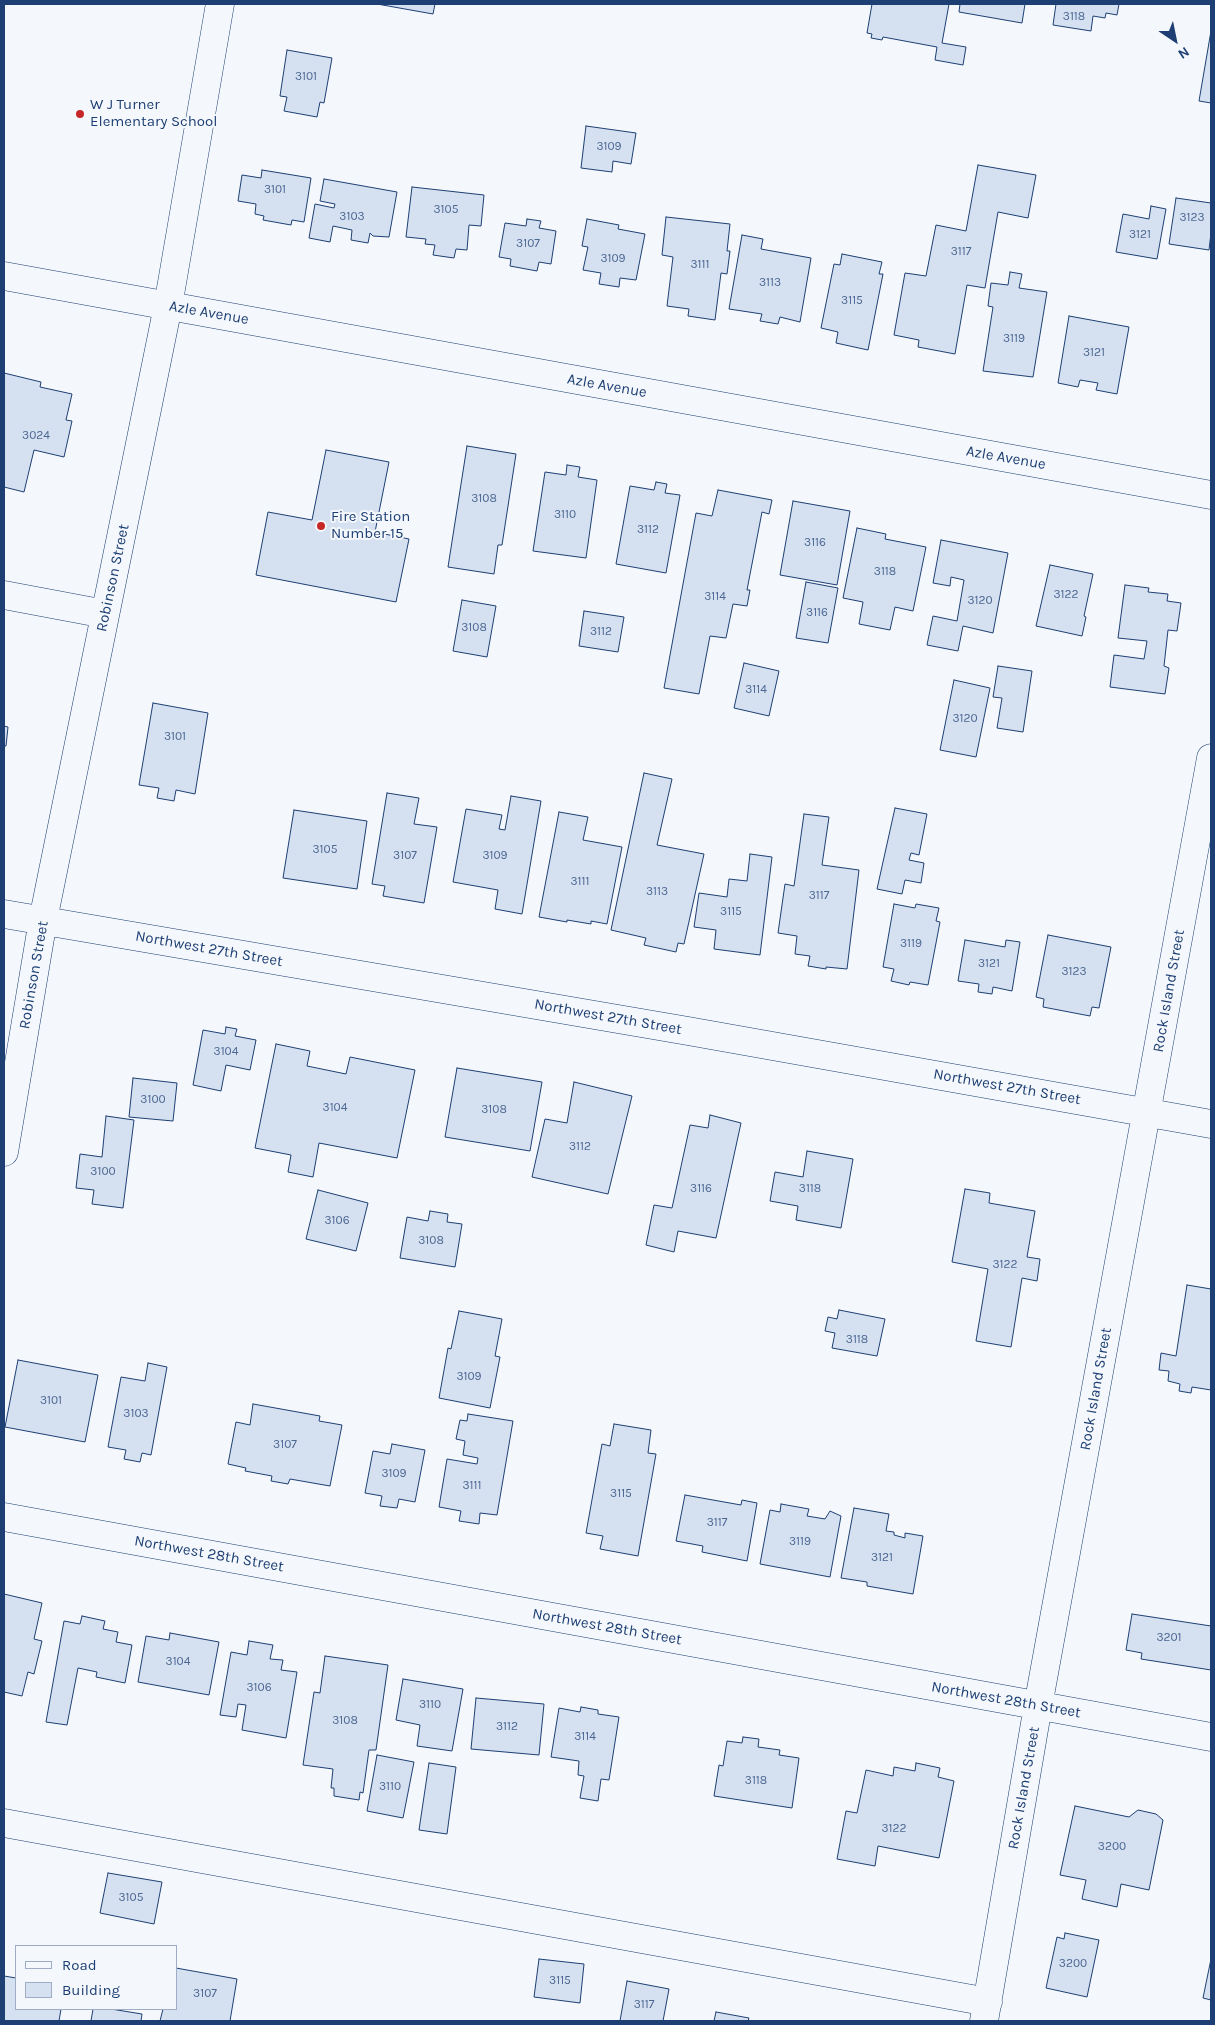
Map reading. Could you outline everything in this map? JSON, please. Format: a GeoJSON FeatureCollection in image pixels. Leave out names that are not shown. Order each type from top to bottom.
{"type":"FeatureCollection","features":[{"type":"Feature","properties":{"kind":"street","name":"Robinson Street"},"geometry":{"type":"LineString","coordinates":[[4,1152],[43,920],[168,306],[220,4]]}},
{"type":"Feature","properties":{"kind":"street","name":"Azle Avenue"},"geometry":{"type":"LineString","coordinates":[[4,276],[1211,495]]}},
{"type":"Feature","properties":{"kind":"street"},"geometry":{"type":"LineString","coordinates":[[4,596],[105,614]]}},
{"type":"Feature","properties":{"kind":"street","name":"Rock Island Street"},"geometry":{"type":"LineString","coordinates":[[986,2011],[1038,1706],[1211,758]]}},
{"type":"Feature","properties":{"kind":"street","name":"Northwest 27th Street"},"geometry":{"type":"LineString","coordinates":[[4,914],[678,1029],[1211,1124]]}},
{"type":"Feature","properties":{"kind":"street","name":"Northwest 28th Street"},"geometry":{"type":"LineString","coordinates":[[4,1517],[1211,1737]]}},
{"type":"Feature","properties":{"kind":"street"},"geometry":{"type":"LineString","coordinates":[[4,1823],[986,2011]]}},
{"type":"Feature","properties":{"kind":"building"},"geometry":{"type":"Polygon","coordinates":[[[377,4],[435,4],[433,14],[377,4]]]}},
{"type":"Feature","properties":{"kind":"building"},"geometry":{"type":"Polygon","coordinates":[[[872,4],[949,4],[942,43],[966,47],[963,65],[935,60],[937,47],[883,37],[882,40],[871,38],[872,34],[867,33],[872,4]]]}},
{"type":"Feature","properties":{"kind":"building"},"geometry":{"type":"Polygon","coordinates":[[[960,4],[1025,4],[1022,23],[959,12],[960,4]]]}},
{"type":"Feature","properties":{"kind":"building"},"geometry":{"type":"Polygon","coordinates":[[[1056,4],[1119,4],[1117,15],[1106,13],[1105,18],[1093,16],[1091,31],[1053,25],[1056,4]]]}},
{"type":"Feature","properties":{"kind":"building"},"geometry":{"type":"Polygon","coordinates":[[[1211,31],[1211,103],[1199,101],[1211,31]]]}},
{"type":"Feature","properties":{"kind":"building"},"geometry":{"type":"Polygon","coordinates":[[[287,50],[332,58],[324,103],[320,102],[317,117],[284,111],[287,97],[280,96],[287,50]]]}},
{"type":"Feature","properties":{"kind":"building"},"geometry":{"type":"Polygon","coordinates":[[[586,126],[636,133],[631,164],[613,161],[612,172],[581,168],[586,126]]]}},
{"type":"Feature","properties":{"kind":"building"},"geometry":{"type":"Polygon","coordinates":[[[978,165],[1036,175],[1028,218],[998,212],[985,288],[967,285],[955,354],[918,347],[919,340],[894,335],[905,273],[926,276],[936,225],[966,231],[978,165]]]}},
{"type":"Feature","properties":{"kind":"building"},"geometry":{"type":"Polygon","coordinates":[[[262,170],[311,178],[304,222],[292,220],[291,225],[263,220],[264,216],[255,214],[256,204],[238,201],[242,175],[261,178],[262,170]]]}},
{"type":"Feature","properties":{"kind":"building"},"geometry":{"type":"Polygon","coordinates":[[[324,179],[397,192],[389,237],[373,236],[370,233],[368,243],[351,240],[352,230],[333,226],[330,242],[309,238],[315,204],[334,208],[335,204],[320,201],[324,179]]]}},
{"type":"Feature","properties":{"kind":"building"},"geometry":{"type":"Polygon","coordinates":[[[412,187],[484,195],[481,226],[469,225],[467,250],[456,249],[454,258],[433,255],[435,245],[425,244],[426,239],[406,237],[412,187]]]}},
{"type":"Feature","properties":{"kind":"building"},"geometry":{"type":"Polygon","coordinates":[[[1176,198],[1211,203],[1209,250],[1169,244],[1176,198]]]}},
{"type":"Feature","properties":{"kind":"building"},"geometry":{"type":"Polygon","coordinates":[[[1151,206],[1166,209],[1157,259],[1116,252],[1123,214],[1149,219],[1151,206]]]}},
{"type":"Feature","properties":{"kind":"building"},"geometry":{"type":"Polygon","coordinates":[[[666,217],[730,224],[727,251],[730,251],[727,274],[721,273],[715,320],[688,316],[689,309],[667,306],[673,257],[662,255],[666,217]]]}},
{"type":"Feature","properties":{"kind":"building"},"geometry":{"type":"Polygon","coordinates":[[[527,219],[541,221],[539,228],[556,231],[551,264],[539,262],[537,271],[510,266],[511,259],[499,257],[505,223],[526,226],[527,219]]]}},
{"type":"Feature","properties":{"kind":"building"},"geometry":{"type":"Polygon","coordinates":[[[587,219],[619,225],[618,229],[645,234],[636,280],[620,278],[619,287],[599,284],[601,273],[583,270],[588,247],[582,246],[587,219]]]}},
{"type":"Feature","properties":{"kind":"building"},"geometry":{"type":"Polygon","coordinates":[[[742,235],[763,239],[761,249],[811,258],[800,322],[780,317],[778,324],[760,321],[762,314],[729,309],[742,235]]]}},
{"type":"Feature","properties":{"kind":"building"},"geometry":{"type":"Polygon","coordinates":[[[842,254],[882,262],[879,274],[883,274],[868,350],[836,343],[838,332],[821,328],[834,264],[840,265],[842,254]]]}},
{"type":"Feature","properties":{"kind":"building"},"geometry":{"type":"Polygon","coordinates":[[[1010,272],[1022,274],[1019,288],[1047,292],[1033,377],[983,371],[993,307],[988,306],[991,283],[1008,285],[1010,272]]]}},
{"type":"Feature","properties":{"kind":"building"},"geometry":{"type":"Polygon","coordinates":[[[1069,316],[1129,327],[1117,394],[1096,390],[1098,383],[1080,380],[1078,387],[1058,383],[1069,316]]]}},
{"type":"Feature","properties":{"kind":"building"},"geometry":{"type":"Polygon","coordinates":[[[4,373],[41,382],[40,387],[72,394],[66,420],[72,421],[64,457],[34,450],[24,492],[4,487],[4,373]]]}},
{"type":"Feature","properties":{"kind":"building"},"geometry":{"type":"Polygon","coordinates":[[[467,446],[516,454],[502,545],[498,545],[494,574],[448,567],[467,446]]]}},
{"type":"Feature","properties":{"kind":"building","name":"Fire Station Number 15"},"geometry":{"type":"Polygon","coordinates":[[[326,450],[389,462],[375,532],[409,539],[396,602],[256,575],[268,512],[312,520],[326,450]]]}},
{"type":"Feature","properties":{"kind":"building"},"geometry":{"type":"Polygon","coordinates":[[[567,465],[580,467],[578,477],[597,480],[586,558],[533,551],[545,472],[566,475],[567,465]]]}},
{"type":"Feature","properties":{"kind":"building"},"geometry":{"type":"Polygon","coordinates":[[[656,482],[667,484],[665,493],[680,495],[666,573],[616,564],[630,486],[654,490],[656,482]]]}},
{"type":"Feature","properties":{"kind":"building"},"geometry":{"type":"Polygon","coordinates":[[[718,490],[772,500],[769,514],[762,512],[747,590],[750,590],[747,606],[733,604],[726,638],[710,636],[699,694],[664,688],[696,513],[712,516],[718,490]]]}},
{"type":"Feature","properties":{"kind":"building"},"geometry":{"type":"Polygon","coordinates":[[[793,501],[850,511],[837,585],[780,575],[793,501]]]}},
{"type":"Feature","properties":{"kind":"building"},"geometry":{"type":"Polygon","coordinates":[[[857,528],[886,534],[885,539],[926,547],[913,611],[895,607],[890,630],[859,624],[863,602],[843,598],[857,528]]]}},
{"type":"Feature","properties":{"kind":"building"},"geometry":{"type":"Polygon","coordinates":[[[941,540],[1008,553],[993,633],[963,626],[958,651],[927,645],[933,616],[957,621],[964,580],[951,577],[950,586],[933,583],[941,540]]]}},
{"type":"Feature","properties":{"kind":"building"},"geometry":{"type":"Polygon","coordinates":[[[1050,565],[1093,574],[1084,616],[1086,617],[1082,636],[1036,626],[1050,565]]]}},
{"type":"Feature","properties":{"kind":"building"},"geometry":{"type":"Polygon","coordinates":[[[806,582],[838,588],[828,643],[796,638],[806,582]]]}},
{"type":"Feature","properties":{"kind":"building"},"geometry":{"type":"Polygon","coordinates":[[[1125,585],[1149,588],[1148,592],[1168,594],[1167,601],[1181,603],[1177,631],[1168,630],[1164,666],[1169,668],[1165,694],[1110,687],[1114,655],[1144,659],[1147,641],[1118,638],[1125,585]]]}},
{"type":"Feature","properties":{"kind":"building"},"geometry":{"type":"Polygon","coordinates":[[[462,600],[496,606],[487,657],[453,651],[462,600]]]}},
{"type":"Feature","properties":{"kind":"building"},"geometry":{"type":"Polygon","coordinates":[[[584,611],[624,617],[618,652],[579,646],[584,611]]]}},
{"type":"Feature","properties":{"kind":"building"},"geometry":{"type":"Polygon","coordinates":[[[744,663],[779,671],[769,716],[734,708],[744,663]]]}},
{"type":"Feature","properties":{"kind":"building"},"geometry":{"type":"Polygon","coordinates":[[[998,666],[1032,671],[1023,732],[997,728],[1002,698],[993,697],[998,666]]]}},
{"type":"Feature","properties":{"kind":"building"},"geometry":{"type":"Polygon","coordinates":[[[954,680],[990,688],[976,757],[940,750],[954,680]]]}},
{"type":"Feature","properties":{"kind":"building"},"geometry":{"type":"Polygon","coordinates":[[[153,703],[208,713],[195,794],[176,790],[174,801],[157,798],[159,788],[139,785],[153,703]]]}},
{"type":"Feature","properties":{"kind":"building"},"geometry":{"type":"Polygon","coordinates":[[[4,726],[8,727],[6,746],[4,746],[4,726]]]}},
{"type":"Feature","properties":{"kind":"building"},"geometry":{"type":"Polygon","coordinates":[[[644,773],[672,779],[657,845],[704,854],[684,944],[678,943],[676,952],[644,945],[646,938],[611,930],[644,773]]]}},
{"type":"Feature","properties":{"kind":"building"},"geometry":{"type":"Polygon","coordinates":[[[387,793],[419,798],[414,824],[437,827],[424,903],[383,896],[385,886],[372,884],[387,793]]]}},
{"type":"Feature","properties":{"kind":"building"},"geometry":{"type":"Polygon","coordinates":[[[511,796],[541,801],[522,914],[495,909],[498,890],[453,882],[466,809],[502,815],[499,829],[505,830],[511,796]]]}},
{"type":"Feature","properties":{"kind":"building"},"geometry":{"type":"Polygon","coordinates":[[[895,808],[927,814],[919,855],[911,853],[909,860],[924,863],[921,883],[905,880],[902,894],[877,889],[895,808]]]}},
{"type":"Feature","properties":{"kind":"building"},"geometry":{"type":"Polygon","coordinates":[[[294,810],[367,821],[357,889],[283,878],[294,810]]]}},
{"type":"Feature","properties":{"kind":"building"},"geometry":{"type":"Polygon","coordinates":[[[559,812],[588,817],[583,840],[622,847],[607,924],[591,921],[591,924],[567,920],[567,922],[539,917],[559,812]]]}},
{"type":"Feature","properties":{"kind":"building"},"geometry":{"type":"Polygon","coordinates":[[[804,814],[829,817],[822,865],[859,870],[847,969],[826,967],[826,969],[808,966],[810,956],[795,954],[797,936],[778,933],[785,884],[794,886],[804,814]]]}},
{"type":"Feature","properties":{"kind":"building"},"geometry":{"type":"Polygon","coordinates":[[[750,854],[772,857],[760,955],[714,949],[716,930],[694,927],[699,893],[727,897],[729,879],[747,881],[750,854]]]}},
{"type":"Feature","properties":{"kind":"building"},"geometry":{"type":"Polygon","coordinates":[[[894,904],[915,908],[916,904],[939,908],[936,921],[940,922],[928,985],[910,982],[909,985],[891,981],[894,969],[883,967],[894,904]]]}},
{"type":"Feature","properties":{"kind":"building"},"geometry":{"type":"Polygon","coordinates":[[[1048,935],[1111,947],[1099,1008],[1092,1007],[1090,1016],[1043,1007],[1044,999],[1036,997],[1048,935]]]}},
{"type":"Feature","properties":{"kind":"building"},"geometry":{"type":"Polygon","coordinates":[[[965,940],[1005,947],[1006,940],[1020,942],[1012,991],[993,987],[992,994],[978,992],[979,984],[958,981],[965,940]]]}},
{"type":"Feature","properties":{"kind":"building"},"geometry":{"type":"Polygon","coordinates":[[[226,1027],[237,1029],[235,1036],[256,1040],[250,1070],[226,1065],[221,1091],[193,1085],[203,1030],[225,1034],[226,1027]]]}},
{"type":"Feature","properties":{"kind":"building"},"geometry":{"type":"Polygon","coordinates":[[[276,1044],[310,1051],[307,1066],[346,1074],[350,1057],[415,1070],[397,1158],[319,1143],[313,1177],[288,1172],[291,1155],[255,1148],[276,1044]]]}},
{"type":"Feature","properties":{"kind":"building"},"geometry":{"type":"Polygon","coordinates":[[[457,1068],[542,1082],[530,1151],[445,1137],[457,1068]]]}},
{"type":"Feature","properties":{"kind":"building"},"geometry":{"type":"Polygon","coordinates":[[[133,1078],[177,1083],[173,1121],[129,1117],[133,1078]]]}},
{"type":"Feature","properties":{"kind":"building"},"geometry":{"type":"Polygon","coordinates":[[[574,1082],[632,1096],[608,1194],[532,1177],[545,1119],[567,1123],[574,1082]]]}},
{"type":"Feature","properties":{"kind":"building"},"geometry":{"type":"Polygon","coordinates":[[[710,1115],[741,1123],[716,1238],[678,1231],[674,1252],[646,1245],[654,1205],[672,1208],[690,1125],[708,1128],[710,1115]]]}},
{"type":"Feature","properties":{"kind":"building"},"geometry":{"type":"Polygon","coordinates":[[[106,1116],[134,1120],[123,1208],[92,1204],[94,1190],[76,1188],[80,1154],[102,1157],[106,1116]]]}},
{"type":"Feature","properties":{"kind":"building"},"geometry":{"type":"Polygon","coordinates":[[[807,1151],[853,1159],[841,1228],[796,1220],[798,1206],[770,1201],[775,1172],[803,1177],[807,1151]]]}},
{"type":"Feature","properties":{"kind":"building"},"geometry":{"type":"Polygon","coordinates":[[[965,1189],[990,1193],[989,1203],[1035,1211],[1027,1257],[1040,1259],[1037,1281],[1022,1278],[1011,1347],[976,1341],[988,1269],[952,1262],[965,1189]]]}},
{"type":"Feature","properties":{"kind":"building"},"geometry":{"type":"Polygon","coordinates":[[[318,1190],[368,1203],[356,1251],[306,1239],[318,1190]]]}},
{"type":"Feature","properties":{"kind":"building"},"geometry":{"type":"Polygon","coordinates":[[[430,1211],[448,1214],[447,1222],[462,1224],[455,1267],[400,1258],[407,1217],[428,1221],[430,1211]]]}},
{"type":"Feature","properties":{"kind":"building"},"geometry":{"type":"Polygon","coordinates":[[[1187,1285],[1211,1289],[1211,1390],[1192,1387],[1191,1393],[1179,1391],[1180,1384],[1168,1381],[1169,1371],[1159,1370],[1161,1353],[1176,1356],[1187,1285]]]}},
{"type":"Feature","properties":{"kind":"building"},"geometry":{"type":"Polygon","coordinates":[[[839,1310],[885,1319],[877,1356],[832,1348],[835,1333],[825,1331],[828,1317],[837,1319],[839,1310]]]}},
{"type":"Feature","properties":{"kind":"building"},"geometry":{"type":"Polygon","coordinates":[[[459,1311],[502,1319],[495,1356],[500,1357],[490,1408],[439,1398],[448,1348],[451,1349],[459,1311]]]}},
{"type":"Feature","properties":{"kind":"building"},"geometry":{"type":"Polygon","coordinates":[[[18,1360],[98,1375],[85,1442],[5,1427],[18,1360]]]}},
{"type":"Feature","properties":{"kind":"building"},"geometry":{"type":"Polygon","coordinates":[[[148,1363],[167,1367],[151,1455],[142,1453],[140,1462],[124,1459],[126,1450],[108,1447],[121,1377],[145,1381],[148,1363]]]}},
{"type":"Feature","properties":{"kind":"building"},"geometry":{"type":"Polygon","coordinates":[[[253,1404],[320,1416],[319,1421],[342,1425],[330,1486],[290,1479],[288,1484],[271,1481],[272,1476],[245,1471],[246,1468],[228,1464],[236,1422],[250,1425],[253,1404]]]}},
{"type":"Feature","properties":{"kind":"building"},"geometry":{"type":"Polygon","coordinates":[[[468,1414],[513,1421],[497,1515],[480,1513],[479,1524],[459,1521],[461,1511],[439,1507],[447,1459],[477,1464],[478,1458],[463,1455],[465,1441],[456,1439],[460,1420],[467,1421],[468,1414]]]}},
{"type":"Feature","properties":{"kind":"building"},"geometry":{"type":"Polygon","coordinates":[[[614,1424],[651,1430],[648,1453],[656,1454],[638,1556],[600,1549],[603,1536],[586,1533],[602,1444],[610,1446],[614,1424]]]}},
{"type":"Feature","properties":{"kind":"building"},"geometry":{"type":"Polygon","coordinates":[[[392,1444],[425,1450],[415,1502],[399,1499],[397,1508],[380,1506],[382,1496],[365,1493],[373,1451],[390,1454],[392,1444]]]}},
{"type":"Feature","properties":{"kind":"building"},"geometry":{"type":"Polygon","coordinates":[[[685,1495],[741,1505],[742,1500],[757,1503],[747,1561],[702,1552],[703,1546],[676,1541],[685,1495]]]}},
{"type":"Feature","properties":{"kind":"building"},"geometry":{"type":"Polygon","coordinates":[[[781,1504],[809,1509],[807,1516],[825,1519],[830,1511],[841,1516],[830,1577],[760,1564],[770,1510],[780,1512],[781,1504]]]}},
{"type":"Feature","properties":{"kind":"building"},"geometry":{"type":"Polygon","coordinates":[[[854,1508],[889,1514],[886,1531],[894,1532],[894,1535],[905,1538],[905,1533],[923,1536],[913,1594],[867,1586],[867,1582],[841,1578],[854,1508]]]}},
{"type":"Feature","properties":{"kind":"building"},"geometry":{"type":"Polygon","coordinates":[[[4,1594],[42,1603],[34,1639],[42,1641],[34,1674],[28,1672],[22,1696],[4,1692],[4,1594]]]}},
{"type":"Feature","properties":{"kind":"building"},"geometry":{"type":"Polygon","coordinates":[[[1132,1614],[1211,1626],[1211,1670],[1141,1659],[1142,1653],[1126,1650],[1132,1614]]]}},
{"type":"Feature","properties":{"kind":"building"},"geometry":{"type":"Polygon","coordinates":[[[82,1616],[105,1621],[103,1629],[118,1632],[116,1642],[132,1645],[125,1683],[96,1677],[97,1672],[78,1668],[67,1725],[46,1722],[64,1621],[80,1624],[82,1616]]]}},
{"type":"Feature","properties":{"kind":"building"},"geometry":{"type":"Polygon","coordinates":[[[170,1633],[219,1642],[209,1695],[138,1682],[146,1636],[169,1640],[170,1633]]]}},
{"type":"Feature","properties":{"kind":"building"},"geometry":{"type":"Polygon","coordinates":[[[249,1641],[273,1645],[270,1659],[283,1660],[281,1670],[297,1672],[286,1738],[242,1730],[246,1705],[238,1704],[236,1717],[220,1715],[231,1652],[247,1655],[249,1641]]]}},
{"type":"Feature","properties":{"kind":"building"},"geometry":{"type":"Polygon","coordinates":[[[325,1656],[388,1665],[376,1750],[369,1750],[363,1793],[360,1792],[359,1800],[334,1796],[334,1788],[331,1788],[333,1769],[303,1765],[314,1692],[320,1693],[325,1656]]]}},
{"type":"Feature","properties":{"kind":"building"},"geometry":{"type":"Polygon","coordinates":[[[403,1679],[463,1689],[452,1751],[417,1746],[420,1725],[396,1720],[403,1679]]]}},
{"type":"Feature","properties":{"kind":"building"},"geometry":{"type":"Polygon","coordinates":[[[476,1698],[544,1704],[539,1755],[471,1749],[476,1698]]]}},
{"type":"Feature","properties":{"kind":"building"},"geometry":{"type":"Polygon","coordinates":[[[581,1707],[598,1710],[598,1714],[619,1717],[609,1780],[601,1779],[598,1801],[580,1798],[584,1776],[578,1775],[579,1761],[551,1757],[559,1708],[580,1712],[581,1707]]]}},
{"type":"Feature","properties":{"kind":"building"},"geometry":{"type":"Polygon","coordinates":[[[743,1737],[759,1739],[758,1747],[780,1750],[779,1755],[799,1758],[792,1808],[714,1796],[719,1765],[723,1766],[727,1741],[742,1743],[743,1737]]]}},
{"type":"Feature","properties":{"kind":"building"},"geometry":{"type":"Polygon","coordinates":[[[377,1755],[414,1762],[403,1818],[367,1811],[377,1755]]]}},
{"type":"Feature","properties":{"kind":"building"},"geometry":{"type":"Polygon","coordinates":[[[429,1763],[456,1767],[447,1834],[419,1830],[429,1763]]]}},
{"type":"Feature","properties":{"kind":"building"},"geometry":{"type":"Polygon","coordinates":[[[916,1763],[940,1768],[938,1777],[954,1781],[939,1858],[878,1846],[875,1866],[837,1859],[846,1811],[857,1813],[866,1770],[893,1776],[894,1767],[915,1771],[916,1763]]]}},
{"type":"Feature","properties":{"kind":"building"},"geometry":{"type":"Polygon","coordinates":[[[1075,1806],[1129,1817],[1138,1810],[1156,1814],[1163,1820],[1149,1890],[1121,1884],[1117,1907],[1082,1899],[1086,1880],[1060,1875],[1075,1806]]]}},
{"type":"Feature","properties":{"kind":"building"},"geometry":{"type":"Polygon","coordinates":[[[108,1873],[162,1882],[154,1924],[100,1913],[108,1873]]]}},
{"type":"Feature","properties":{"kind":"building"},"geometry":{"type":"Polygon","coordinates":[[[1065,1933],[1099,1940],[1087,1997],[1046,1988],[1057,1937],[1064,1939],[1065,1933]]]}},
{"type":"Feature","properties":{"kind":"building"},"geometry":{"type":"Polygon","coordinates":[[[539,1959],[584,1964],[580,2003],[534,1997],[539,1959]]]}},
{"type":"Feature","properties":{"kind":"building"},"geometry":{"type":"Polygon","coordinates":[[[1211,1959],[1211,2000],[1203,1998],[1211,1959]]]}},
{"type":"Feature","properties":{"kind":"building"},"geometry":{"type":"Polygon","coordinates":[[[178,1968],[237,1979],[230,2021],[160,2021],[163,2010],[178,2010],[178,1968]]]}},
{"type":"Feature","properties":{"kind":"building"},"geometry":{"type":"Polygon","coordinates":[[[4,1976],[15,1978],[15,2010],[61,2010],[59,2021],[4,2021],[4,1976]]]}},
{"type":"Feature","properties":{"kind":"building"},"geometry":{"type":"Polygon","coordinates":[[[627,1981],[669,1989],[663,2021],[620,2021],[627,1981]]]}},
{"type":"Feature","properties":{"kind":"building"},"geometry":{"type":"Polygon","coordinates":[[[93,2010],[117,2010],[142,2014],[141,2021],[91,2021],[93,2010]]]}},
{"type":"Feature","properties":{"kind":"building"},"geometry":{"type":"Polygon","coordinates":[[[716,2012],[749,2018],[748,2021],[714,2021],[716,2012]]]}},
{"type":"Feature","properties":{"kind":"place","name":"W J Turner Elementary School"},"geometry":{"type":"Point","coordinates":[80,114]}},
{"type":"Feature","properties":{"kind":"place","name":"Fire Station Number 15"},"geometry":{"type":"Point","coordinates":[321,526]}}]}
